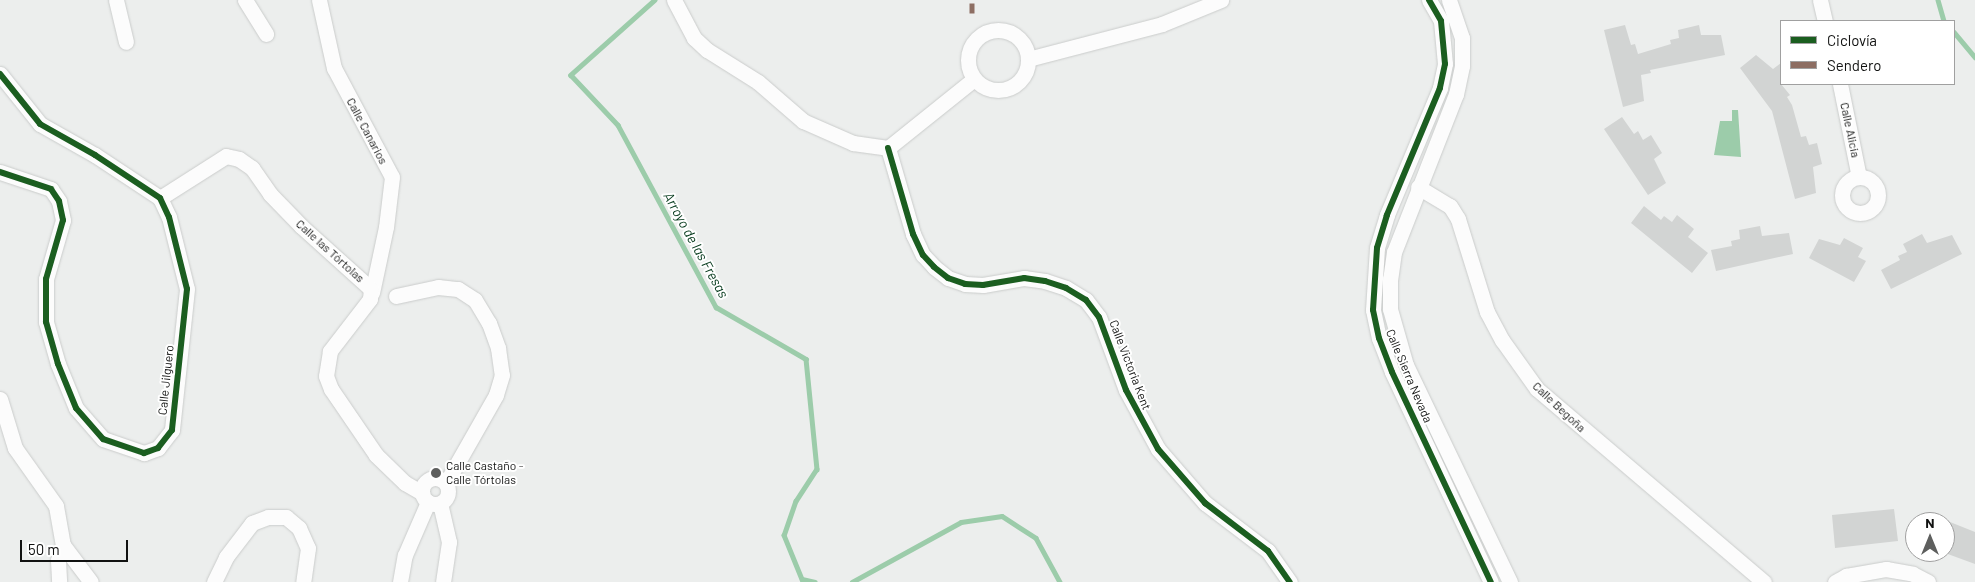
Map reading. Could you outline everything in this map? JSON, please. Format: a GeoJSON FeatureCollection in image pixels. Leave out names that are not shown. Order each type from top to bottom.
{"type":"FeatureCollection","features":[{"type":"Feature","properties":{"kind":"street"},"geometry":{"type":"LineString","coordinates":[[116,0],[126,42]]}},
{"type":"Feature","properties":{"kind":"street"},"geometry":{"type":"LineString","coordinates":[[245,0],[266,34]]}},
{"type":"Feature","properties":{"kind":"street","name":"Calle Canarios"},"geometry":{"type":"LineString","coordinates":[[319,0],[334,68],[392,177],[386,227],[372,294]]}},
{"type":"Feature","properties":{"kind":"street"},"geometry":{"type":"LineString","coordinates":[[674,0],[694,38],[758,82],[803,121],[853,143],[888,148],[974,79]]}},
{"type":"Feature","properties":{"kind":"street"},"geometry":{"type":"LineString","coordinates":[[1028,59],[1162,24],[1221,0]]}},
{"type":"Feature","properties":{"kind":"street","name":"Calle Sierra Nevada"},"geometry":{"type":"LineString","coordinates":[[1429,0],[1441,21],[1445,64],[1440,88],[1387,215],[1377,248],[1373,310],[1379,338],[1392,372],[1491,582]]}},
{"type":"Feature","properties":{"kind":"street","name":"Calle Sierra Nevada"},"geometry":{"type":"LineString","coordinates":[[1449,0],[1462,38],[1462,66],[1456,94],[1394,252],[1390,279],[1395,335],[1406,365],[1510,582]]}},
{"type":"Feature","properties":{"kind":"street"},"geometry":{"type":"LineString","coordinates":[[1820,0],[1825,20]]}},
{"type":"Feature","properties":{"kind":"street"},"geometry":{"type":"LineString","coordinates":[[1000,30],[1016,37],[1023,43],[1028,59],[1023,77],[1008,88],[990,89],[974,79],[970,71],[968,54],[976,39],[992,31],[1000,30]]}},
{"type":"Feature","properties":{"kind":"street"},"geometry":{"type":"LineString","coordinates":[[0,74],[40,124],[160,198]]}},
{"type":"Feature","properties":{"kind":"street","name":"Calle Alicia"},"geometry":{"type":"LineString","coordinates":[[1840,85],[1859,177]]}},
{"type":"Feature","properties":{"kind":"street","name":"Calle Victoria Kent"},"geometry":{"type":"LineString","coordinates":[[888,148],[914,234],[923,255],[934,268],[948,278],[965,284],[983,285],[1024,278],[1044,281],[1066,288],[1086,300],[1099,317],[1126,390],[1158,449],[1205,503],[1268,551],[1290,582]]}},
{"type":"Feature","properties":{"kind":"street","name":"Calle las Tórtolas"},"geometry":{"type":"LineString","coordinates":[[160,198],[226,156],[239,159],[252,168],[270,194],[301,226],[371,289],[372,294],[330,351],[325,364],[326,376],[331,389],[376,454],[405,483],[430,499]]}},
{"type":"Feature","properties":{"kind":"street","name":"Calle Jilguero"},"geometry":{"type":"LineString","coordinates":[[0,172],[51,189],[59,202],[63,220],[46,279],[46,322],[58,364],[76,408],[103,439],[144,453],[158,448],[172,430],[187,289],[180,255],[160,198]]}},
{"type":"Feature","properties":{"kind":"street","name":"Calle Begoña"},"geometry":{"type":"LineString","coordinates":[[1418,187],[1450,206],[1458,219],[1487,312],[1502,340],[1537,389],[1764,582]]}},
{"type":"Feature","properties":{"kind":"street"},"geometry":{"type":"LineString","coordinates":[[396,296],[438,287],[458,289],[475,300],[490,323],[498,348],[502,375],[496,395],[446,483],[447,496],[430,499]]}},
{"type":"Feature","properties":{"kind":"street"},"geometry":{"type":"LineString","coordinates":[[0,399],[15,448],[56,506],[63,545],[91,582]]}},
{"type":"Feature","properties":{"kind":"street"},"geometry":{"type":"LineString","coordinates":[[443,582],[448,542],[424,483],[430,478],[439,478],[446,483]]}},
{"type":"Feature","properties":{"kind":"street"},"geometry":{"type":"LineString","coordinates":[[400,582],[405,555],[430,499]]}},
{"type":"Feature","properties":{"kind":"street"},"geometry":{"type":"LineString","coordinates":[[214,582],[226,558],[252,523],[268,517],[286,518],[299,528],[308,548],[303,582]]}},
{"type":"Feature","properties":{"kind":"street"},"geometry":{"type":"LineString","coordinates":[[59,582],[58,560],[63,545]]}},
{"type":"Feature","properties":{"kind":"street"},"geometry":{"type":"LineString","coordinates":[[1837,582],[1864,571],[1886,569],[1913,574],[1928,582]]}},
{"type":"Feature","properties":{"kind":"shaded area"},"geometry":{"type":"Polygon","coordinates":[[[1732,110],[1738,110],[1741,157],[1714,155],[1720,121],[1732,121],[1732,110]]]}},
{"type":"Feature","properties":{"kind":"building"},"geometry":{"type":"Polygon","coordinates":[[[1625,25],[1631,45],[1635,44],[1638,54],[1671,44],[1670,40],[1679,38],[1678,30],[1699,25],[1701,35],[1721,35],[1725,55],[1650,70],[1651,73],[1641,75],[1644,101],[1623,107],[1604,30],[1625,25]]]}},
{"type":"Feature","properties":{"kind":"building"},"geometry":{"type":"Polygon","coordinates":[[[1756,55],[1773,69],[1780,64],[1780,85],[1790,95],[1787,97],[1792,105],[1801,137],[1806,136],[1809,145],[1817,143],[1822,164],[1813,167],[1816,193],[1795,199],[1772,111],[1740,68],[1756,55]]]}},
{"type":"Feature","properties":{"kind":"building"},"geometry":{"type":"Polygon","coordinates":[[[1622,117],[1634,134],[1638,131],[1643,140],[1651,135],[1662,153],[1654,159],[1666,183],[1648,195],[1604,129],[1622,117]]]}},
{"type":"Feature","properties":{"kind":"building"},"geometry":{"type":"Polygon","coordinates":[[[1644,206],[1661,220],[1664,216],[1672,222],[1677,215],[1694,229],[1688,237],[1708,253],[1692,273],[1631,223],[1644,206]]]}},
{"type":"Feature","properties":{"kind":"building"},"geometry":{"type":"Polygon","coordinates":[[[1760,226],[1762,236],[1789,233],[1793,254],[1716,271],[1711,250],[1732,246],[1731,241],[1740,239],[1739,230],[1760,226]]]}},
{"type":"Feature","properties":{"kind":"building"},"geometry":{"type":"Polygon","coordinates":[[[1922,234],[1927,243],[1952,235],[1962,254],[1891,289],[1881,270],[1900,260],[1898,256],[1907,252],[1903,244],[1922,234]]]}},
{"type":"Feature","properties":{"kind":"building"},"geometry":{"type":"Polygon","coordinates":[[[1844,238],[1863,248],[1858,257],[1866,261],[1854,282],[1809,258],[1819,239],[1840,245],[1844,238]]]}},
{"type":"Feature","properties":{"kind":"building"},"geometry":{"type":"Polygon","coordinates":[[[1894,509],[1898,541],[1835,548],[1832,515],[1894,509]]]}},
{"type":"Feature","properties":{"kind":"building"},"geometry":{"type":"Polygon","coordinates":[[[1955,524],[1975,532],[1975,564],[1955,557],[1955,524]]]}},
{"type":"Feature","properties":{"kind":"waterway","name":"Arroyo de las Fresas"},"geometry":{"type":"LineString","coordinates":[[655,0],[571,75],[618,125],[716,307],[806,359],[817,469],[796,501],[784,535],[802,579],[815,582]]}},
{"type":"Feature","properties":{"kind":"waterway"},"geometry":{"type":"LineString","coordinates":[[1938,0],[1944,20]]}},
{"type":"Feature","properties":{"kind":"waterway"},"geometry":{"type":"LineString","coordinates":[[1955,33],[1975,57]]}},
{"type":"Feature","properties":{"kind":"waterway","name":"Arroyo de las Fresas"},"geometry":{"type":"LineString","coordinates":[[852,582],[961,522],[1002,516],[1036,538],[1060,582]]}},
{"type":"Feature","properties":{"kind":"marked path"},"geometry":{"type":"LineString","coordinates":[[972,0],[972,13]]}},
{"type":"Feature","properties":{"kind":"cycle path"},"geometry":{"type":"LineString","coordinates":[[1429,0],[1441,21],[1445,64],[1440,88],[1387,215],[1377,248],[1373,310],[1379,338],[1392,372],[1491,582]]}},
{"type":"Feature","properties":{"kind":"cycle path"},"geometry":{"type":"LineString","coordinates":[[0,74],[40,124],[95,155],[160,198],[169,217],[187,289],[172,430],[158,448],[144,453],[103,439],[76,408],[58,364],[46,322],[46,279],[63,220],[59,201],[51,189],[0,172]]}},
{"type":"Feature","properties":{"kind":"cycle path"},"geometry":{"type":"LineString","coordinates":[[888,148],[913,234],[923,255],[934,267],[948,278],[965,284],[983,285],[1024,278],[1045,281],[1066,288],[1086,300],[1099,317],[1126,390],[1158,449],[1205,503],[1268,551],[1290,582]]}},
{"type":"Feature","properties":{"kind":"place","name":"Calle Castaño - Calle Tórtolas"},"geometry":{"type":"Point","coordinates":[436,473]}}]}
